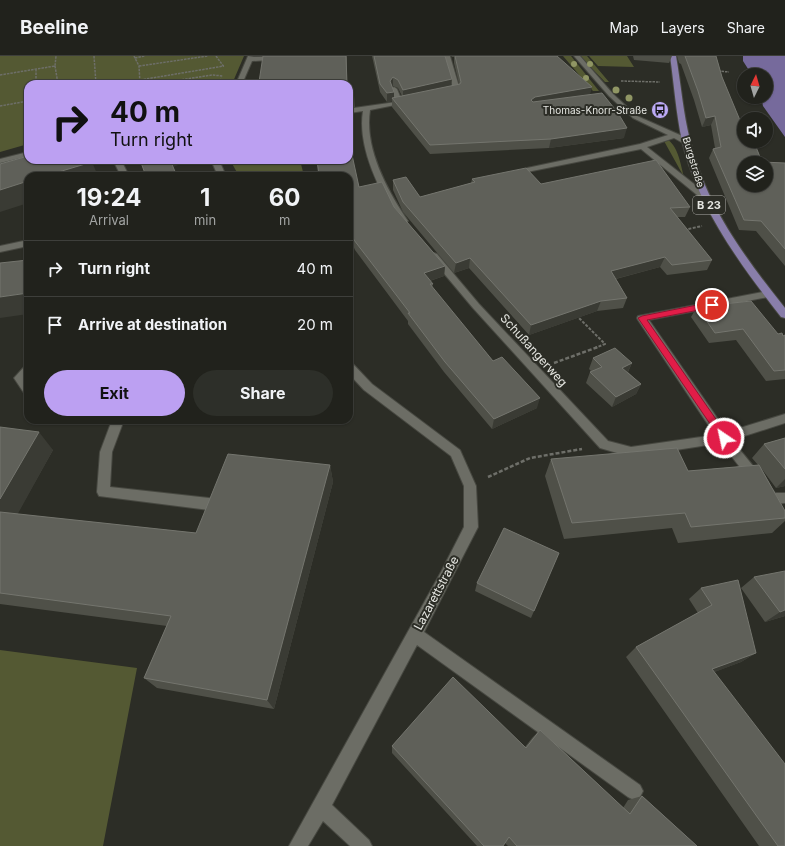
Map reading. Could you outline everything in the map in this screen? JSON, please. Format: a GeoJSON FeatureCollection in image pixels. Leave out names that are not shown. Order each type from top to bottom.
{"type":"FeatureCollection","features":[{"type":"Feature","properties":{"kind":"main road","name":"Burgstraße"},"geometry":{"type":"LineString","coordinates":[[673,56],[686,141],[705,197],[718,223],[744,263],[768,294],[780,303],[785,315]]}},
{"type":"Feature","properties":{"kind":"street"},"geometry":{"type":"LineString","coordinates":[[241,80],[251,58],[302,56]]}},
{"type":"Feature","properties":{"kind":"street"},"geometry":{"type":"LineString","coordinates":[[577,56],[611,95],[635,117],[686,141]]}},
{"type":"Feature","properties":{"kind":"street"},"geometry":{"type":"LineString","coordinates":[[439,96],[457,90],[450,59]]}},
{"type":"Feature","properties":{"kind":"street"},"geometry":{"type":"LineString","coordinates":[[599,81],[608,81]]}},
{"type":"Feature","properties":{"kind":"street"},"geometry":{"type":"LineString","coordinates":[[394,89],[400,103]]}},
{"type":"Feature","properties":{"kind":"street"},"geometry":{"type":"LineString","coordinates":[[604,96],[611,95]]}},
{"type":"Feature","properties":{"kind":"street"},"geometry":{"type":"LineString","coordinates":[[353,111],[416,100]]}},
{"type":"Feature","properties":{"kind":"street"},"geometry":{"type":"LineString","coordinates":[[367,109],[364,130],[374,164],[398,214],[412,231]]}},
{"type":"Feature","properties":{"kind":"street"},"geometry":{"type":"LineString","coordinates":[[530,170],[642,146],[673,136]]}},
{"type":"Feature","properties":{"kind":"street"},"geometry":{"type":"LineString","coordinates":[[642,146],[705,197]]}},
{"type":"Feature","properties":{"kind":"street"},"geometry":{"type":"LineString","coordinates":[[0,161],[24,155]]}},
{"type":"Feature","properties":{"kind":"street"},"geometry":{"type":"LineString","coordinates":[[0,249],[24,244]]}},
{"type":"Feature","properties":{"kind":"street","name":"Schußangerweg"},"geometry":{"type":"LineString","coordinates":[[427,248],[476,306],[604,446]]}},
{"type":"Feature","properties":{"kind":"street"},"geometry":{"type":"LineString","coordinates":[[768,294],[642,318],[724,438],[772,499],[785,498]]}},
{"type":"Feature","properties":{"kind":"street","name":"Lazarettstraße"},"geometry":{"type":"LineString","coordinates":[[298,846],[446,577],[471,527],[470,486],[456,453],[368,388],[353,371]]}},
{"type":"Feature","properties":{"kind":"street"},"geometry":{"type":"LineString","coordinates":[[24,374],[19,378],[24,385]]}},
{"type":"Feature","properties":{"kind":"street"},"geometry":{"type":"LineString","coordinates":[[604,446],[631,452],[724,438],[785,418]]}},
{"type":"Feature","properties":{"kind":"street"},"geometry":{"type":"LineString","coordinates":[[116,424],[106,452],[103,492],[209,504]]}},
{"type":"Feature","properties":{"kind":"street"},"geometry":{"type":"LineString","coordinates":[[414,634],[634,791]]}},
{"type":"Feature","properties":{"kind":"street"},"geometry":{"type":"LineString","coordinates":[[321,806],[363,846]]}},
{"type":"Feature","properties":{"kind":"path"},"geometry":{"type":"LineString","coordinates":[[56,56],[55,66],[57,80]]}},
{"type":"Feature","properties":{"kind":"path"},"geometry":{"type":"LineString","coordinates":[[94,56],[96,80]]}},
{"type":"Feature","properties":{"kind":"path"},"geometry":{"type":"LineString","coordinates":[[145,56],[135,57],[139,66],[140,80],[224,66]]}},
{"type":"Feature","properties":{"kind":"path"},"geometry":{"type":"LineString","coordinates":[[139,66],[208,56]]}},
{"type":"Feature","properties":{"kind":"path"},"geometry":{"type":"LineString","coordinates":[[216,56],[227,72],[221,80]]}},
{"type":"Feature","properties":{"kind":"path"},"geometry":{"type":"LineString","coordinates":[[0,75],[55,66]]}},
{"type":"Feature","properties":{"kind":"path"},"geometry":{"type":"LineString","coordinates":[[36,69],[36,80]]}},
{"type":"Feature","properties":{"kind":"path"},"geometry":{"type":"LineString","coordinates":[[714,71],[729,72]]}},
{"type":"Feature","properties":{"kind":"path"},"geometry":{"type":"LineString","coordinates":[[180,80],[212,75],[224,76]]}},
{"type":"Feature","properties":{"kind":"path"},"geometry":{"type":"LineString","coordinates":[[608,81],[678,82]]}},
{"type":"Feature","properties":{"kind":"path"},"geometry":{"type":"LineString","coordinates":[[0,106],[24,102]]}},
{"type":"Feature","properties":{"kind":"path"},"geometry":{"type":"LineString","coordinates":[[680,231],[718,223]]}},
{"type":"Feature","properties":{"kind":"path"},"geometry":{"type":"LineString","coordinates":[[535,371],[605,344],[575,314]]}},
{"type":"Feature","properties":{"kind":"path"},"geometry":{"type":"LineString","coordinates":[[470,486],[530,458],[604,446]]}},
{"type":"Feature","properties":{"kind":"green space"},"geometry":{"type":"Polygon","coordinates":[[[0,56],[244,56],[234,80],[24,80],[24,145],[0,152],[0,56]]]}},
{"type":"Feature","properties":{"kind":"green space"},"geometry":{"type":"Polygon","coordinates":[[[563,56],[571,56],[599,91],[593,91],[563,56]]]}},
{"type":"Feature","properties":{"kind":"green space"},"geometry":{"type":"Polygon","coordinates":[[[580,56],[587,56],[609,82],[605,82],[580,56]]]}},
{"type":"Feature","properties":{"kind":"green space"},"geometry":{"type":"Polygon","coordinates":[[[589,56],[627,56],[634,67],[598,66],[589,56]]]}},
{"type":"Feature","properties":{"kind":"green space"},"geometry":{"type":"Polygon","coordinates":[[[666,139],[676,150],[684,177],[664,141],[666,139]]]}},
{"type":"Feature","properties":{"kind":"green space"},"geometry":{"type":"Polygon","coordinates":[[[232,164],[301,164],[303,172],[237,172],[232,164]]]}},
{"type":"Feature","properties":{"kind":"green space"},"geometry":{"type":"Polygon","coordinates":[[[0,650],[137,668],[103,846],[0,846],[0,650]]]}},
{"type":"Feature","properties":{"kind":"shaded area"},"geometry":{"type":"Polygon","coordinates":[[[743,56],[785,56],[785,137],[773,120],[773,112],[767,112],[763,104],[773,104],[773,68],[748,68],[743,61],[743,56]]]}},
{"type":"Feature","properties":{"kind":"building"},"geometry":{"type":"Polygon","coordinates":[[[263,56],[346,56],[347,80],[259,80],[263,56]]]}},
{"type":"Feature","properties":{"kind":"building"},"geometry":{"type":"Polygon","coordinates":[[[374,56],[445,56],[452,79],[403,90],[398,80],[393,77],[390,81],[394,92],[387,93],[380,84],[374,56]]]}},
{"type":"Feature","properties":{"kind":"building"},"geometry":{"type":"Polygon","coordinates":[[[455,56],[557,56],[592,87],[535,97],[531,100],[533,102],[602,93],[618,113],[627,128],[551,139],[430,145],[392,98],[460,84],[461,82],[455,56]]]}},
{"type":"Feature","properties":{"kind":"building"},"geometry":{"type":"Polygon","coordinates":[[[685,56],[716,56],[722,77],[737,113],[737,148],[756,148],[760,156],[737,156],[737,192],[773,192],[773,162],[785,163],[785,249],[761,221],[744,220],[713,149],[721,147],[715,116],[706,118],[685,56]]]}},
{"type":"Feature","properties":{"kind":"building"},"geometry":{"type":"Polygon","coordinates":[[[24,157],[24,164],[85,164],[58,172],[24,172],[24,182],[0,190],[0,164],[24,157]]]}},
{"type":"Feature","properties":{"kind":"building"},"geometry":{"type":"Polygon","coordinates":[[[353,159],[359,187],[382,182],[394,207],[445,266],[424,273],[433,284],[430,284],[493,361],[502,357],[540,398],[494,419],[445,362],[408,313],[410,313],[354,240],[353,172],[318,172],[318,164],[353,164],[353,159]]]}},
{"type":"Feature","properties":{"kind":"building"},"geometry":{"type":"Polygon","coordinates":[[[656,160],[690,207],[670,208],[712,260],[672,265],[665,257],[611,271],[627,298],[601,301],[531,325],[470,258],[456,263],[403,202],[393,180],[406,177],[420,197],[475,182],[472,179],[526,168],[541,184],[656,160]]]}},
{"type":"Feature","properties":{"kind":"building"},"geometry":{"type":"Polygon","coordinates":[[[142,164],[172,164],[175,172],[144,172],[142,164]]]}},
{"type":"Feature","properties":{"kind":"building"},"geometry":{"type":"Polygon","coordinates":[[[24,260],[24,294],[0,297],[0,263],[24,260]]]}},
{"type":"Feature","properties":{"kind":"building"},"geometry":{"type":"Polygon","coordinates":[[[751,301],[778,334],[782,333],[783,336],[785,335],[785,370],[774,371],[743,329],[715,333],[697,307],[751,301]]]}},
{"type":"Feature","properties":{"kind":"building"},"geometry":{"type":"Polygon","coordinates":[[[615,348],[632,363],[622,368],[641,384],[616,397],[590,372],[602,367],[593,358],[615,348]]]}},
{"type":"Feature","properties":{"kind":"building"},"geometry":{"type":"Polygon","coordinates":[[[0,427],[39,432],[0,499],[0,427]]]}},
{"type":"Feature","properties":{"kind":"building"},"geometry":{"type":"Polygon","coordinates":[[[785,438],[785,469],[764,444],[785,438]]]}},
{"type":"Feature","properties":{"kind":"building"},"geometry":{"type":"Polygon","coordinates":[[[677,448],[688,471],[759,465],[785,511],[785,518],[691,527],[685,513],[572,523],[551,459],[677,448]]]}},
{"type":"Feature","properties":{"kind":"building"},"geometry":{"type":"Polygon","coordinates":[[[228,454],[330,465],[267,700],[144,678],[171,616],[0,593],[0,512],[196,533],[228,454]]]}},
{"type":"Feature","properties":{"kind":"building"},"geometry":{"type":"Polygon","coordinates":[[[504,528],[559,553],[534,611],[477,583],[504,528]]]}},
{"type":"Feature","properties":{"kind":"building"},"geometry":{"type":"Polygon","coordinates":[[[785,571],[785,610],[780,612],[754,577],[785,571]]]}},
{"type":"Feature","properties":{"kind":"building"},"geometry":{"type":"Polygon","coordinates":[[[738,580],[756,653],[712,669],[785,764],[785,846],[778,846],[636,647],[712,605],[701,588],[738,580]]]}},
{"type":"Feature","properties":{"kind":"building"},"geometry":{"type":"Polygon","coordinates":[[[453,677],[526,748],[540,730],[630,814],[642,796],[697,846],[517,846],[509,837],[503,846],[484,846],[392,746],[453,677]]]}},
{"type":"Feature","properties":{"kind":"place","name":"Thomas-Knorr-Straße"},"geometry":{"type":"Point","coordinates":[660,110]}},
{"type":"Feature","properties":{"kind":"route"},"geometry":{"type":"LineString","coordinates":[[712,305],[642,318],[724,438]]}}]}
